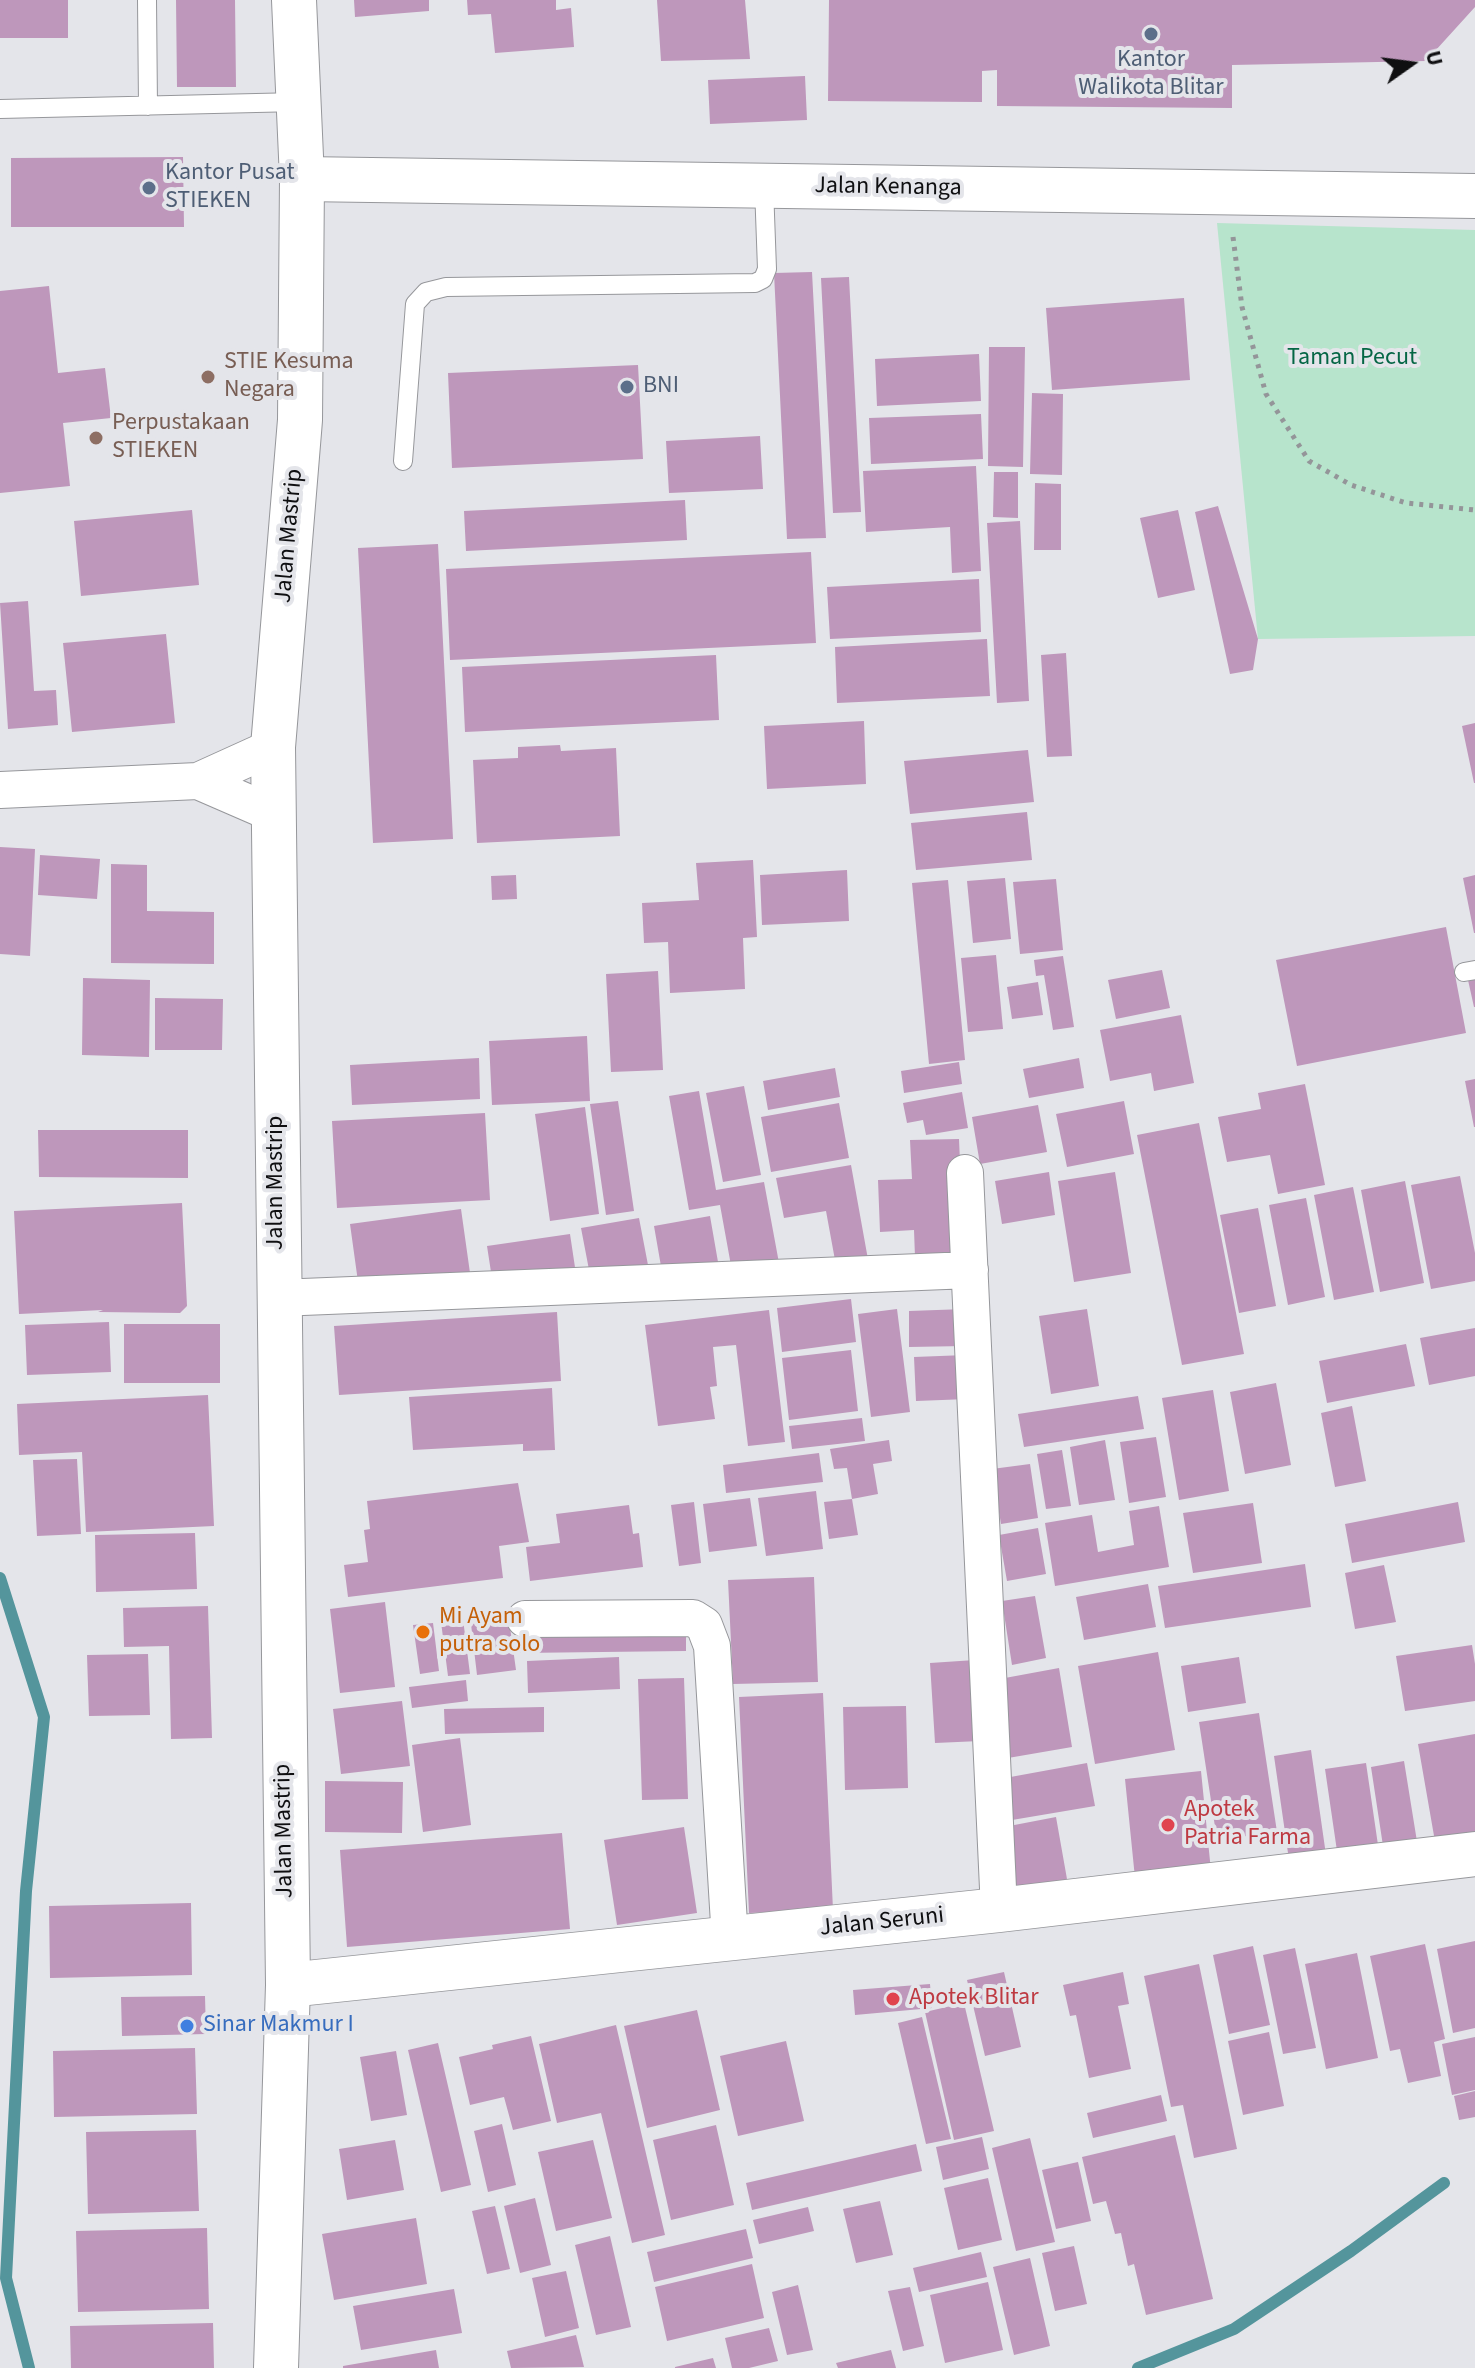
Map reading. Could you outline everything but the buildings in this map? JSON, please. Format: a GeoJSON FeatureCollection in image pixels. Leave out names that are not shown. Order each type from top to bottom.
{"type":"FeatureCollection","features":[{"type":"Feature","properties":{"kind":"main road","name":"Jalan Mastrip"},"geometry":{"type":"LineString","coordinates":[[276,2368],[288,1985],[273,747],[300,420],[302,179],[294,0]]}},
{"type":"Feature","properties":{"kind":"main road","name":"Jalan Kenanga"},"geometry":{"type":"LineString","coordinates":[[302,179],[1475,196]]}},
{"type":"Feature","properties":{"kind":"main road","name":"Jalan Seruni"},"geometry":{"type":"LineString","coordinates":[[288,1985],[730,1940],[1475,1854]]}},
{"type":"Feature","properties":{"kind":"street"},"geometry":{"type":"LineString","coordinates":[[0,790],[198,781],[273,747]]}},
{"type":"Feature","properties":{"kind":"street"},"geometry":{"type":"LineString","coordinates":[[198,781],[274,814]]}},
{"type":"Feature","properties":{"kind":"street"},"geometry":{"type":"LineString","coordinates":[[965,1173],[999,1910]]}},
{"type":"Feature","properties":{"kind":"street"},"geometry":{"type":"LineString","coordinates":[[278,1298],[970,1270]]}},
{"type":"Feature","properties":{"kind":"street"},"geometry":{"type":"LineString","coordinates":[[525,1619],[693,1618],[704,1625],[712,1646],[730,1940]]}},
{"type":"Feature","properties":{"kind":"lane"},"geometry":{"type":"LineString","coordinates":[[147,0],[148,106]]}},
{"type":"Feature","properties":{"kind":"lane"},"geometry":{"type":"LineString","coordinates":[[0,109],[299,102]]}},
{"type":"Feature","properties":{"kind":"lane"},"geometry":{"type":"LineString","coordinates":[[403,461],[415,304],[426,292],[446,287],[755,283],[763,279],[767,269],[764,187]]}},
{"type":"Feature","properties":{"kind":"path"},"geometry":{"type":"LineString","coordinates":[[1228,192],[1242,307],[1266,394],[1309,461],[1351,485],[1406,503],[1475,510]]}},
{"type":"Feature","properties":{"kind":"green space","name":"Taman Pecut"},"geometry":{"type":"Polygon","coordinates":[[[1217,223],[1475,230],[1475,636],[1258,639],[1217,223]]]}},
{"type":"Feature","properties":{"kind":"waterway"},"geometry":{"type":"LineString","coordinates":[[0,1578],[44,1717],[26,1891],[6,2278],[29,2368]]}},
{"type":"Feature","properties":{"kind":"waterway"},"geometry":{"type":"LineString","coordinates":[[1138,2368],[1234,2329],[1351,2251],[1444,2183]]}},
{"type":"Feature","properties":{"kind":"place","name":"Kantor Walikota Blitar"},"geometry":{"type":"Point","coordinates":[1151,34]}},
{"type":"Feature","properties":{"kind":"place","name":"Kantor Pusat STIEKEN"},"geometry":{"type":"Point","coordinates":[149,188]}},
{"type":"Feature","properties":{"kind":"place","name":"STIE Kesuma Negara"},"geometry":{"type":"Point","coordinates":[208,377]}},
{"type":"Feature","properties":{"kind":"place","name":"BNI"},"geometry":{"type":"Point","coordinates":[627,387]}},
{"type":"Feature","properties":{"kind":"place","name":"Perpustakaan STIEKEN"},"geometry":{"type":"Point","coordinates":[96,438]}},
{"type":"Feature","properties":{"kind":"place","name":"Mi Ayam putra solo"},"geometry":{"type":"Point","coordinates":[423,1632]}},
{"type":"Feature","properties":{"kind":"place","name":"Apotek Patria Farma"},"geometry":{"type":"Point","coordinates":[1168,1825]}},
{"type":"Feature","properties":{"kind":"place","name":"Apotek Blitar"},"geometry":{"type":"Point","coordinates":[893,1999]}},
{"type":"Feature","properties":{"kind":"place","name":"Sinar Makmur I"},"geometry":{"type":"Point","coordinates":[187,2026]}}]}
